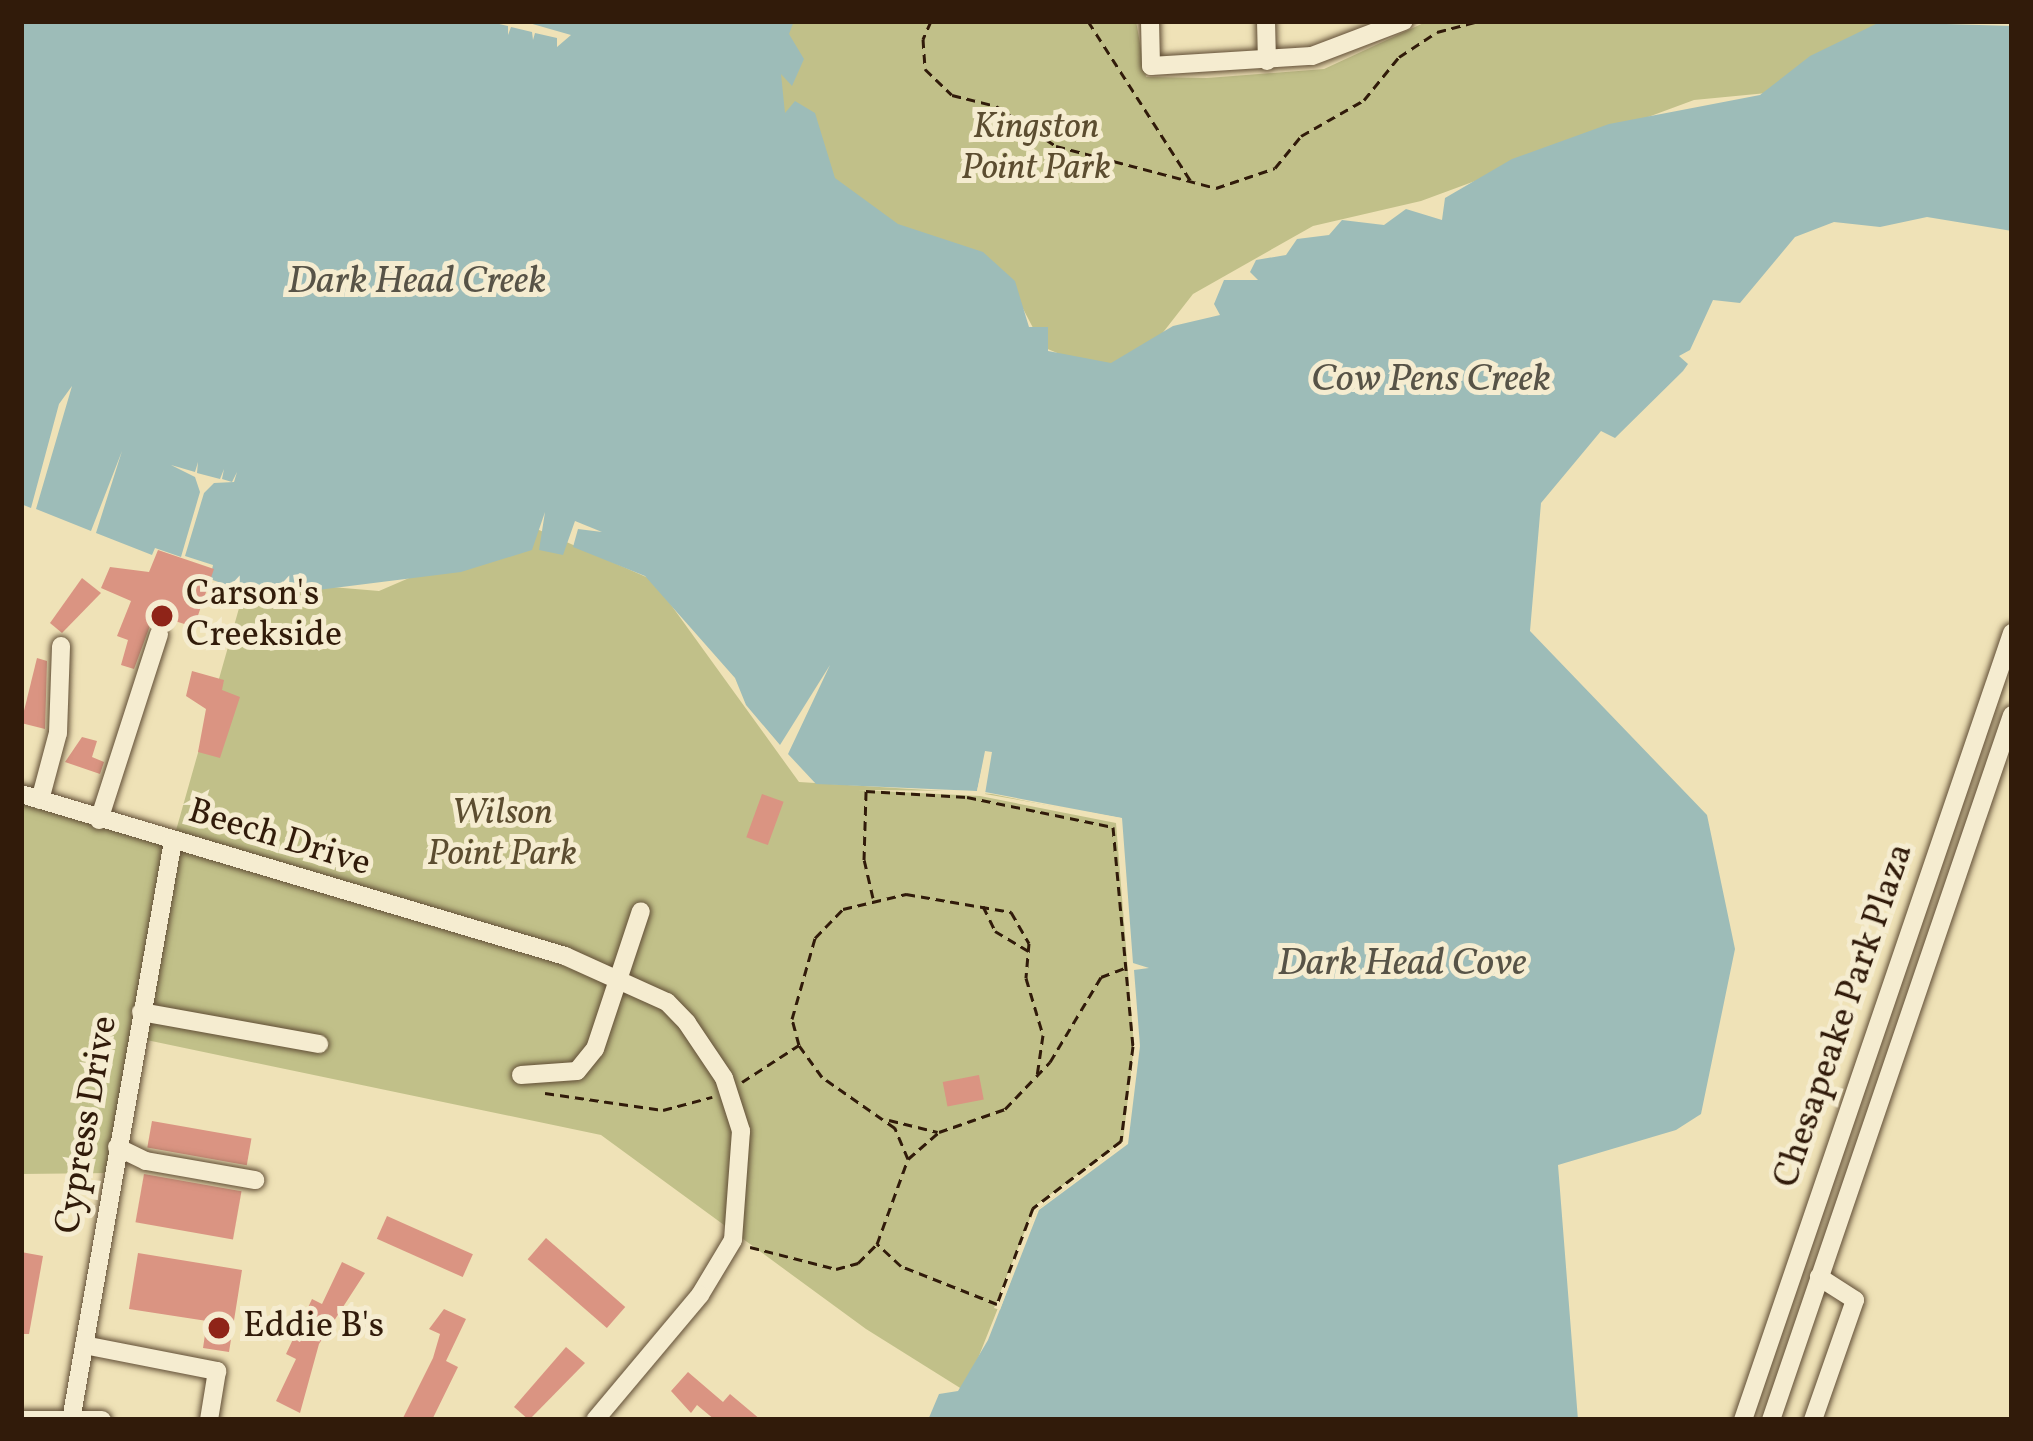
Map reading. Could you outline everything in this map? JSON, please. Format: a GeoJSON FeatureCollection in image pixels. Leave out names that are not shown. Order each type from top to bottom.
{"type":"FeatureCollection","features":[{"type":"Feature","properties":{"kind":"street"},"geometry":{"type":"LineString","coordinates":[[1150,21],[1151,66],[1267,61],[1333,51],[1404,21]]}},
{"type":"Feature","properties":{"kind":"street"},"geometry":{"type":"LineString","coordinates":[[1266,21],[1267,61]]}},
{"type":"Feature","properties":{"kind":"street","name":"Chesapeake Park Plaza"},"geometry":{"type":"LineString","coordinates":[[1743,1420],[2005,676],[2012,633]]}},
{"type":"Feature","properties":{"kind":"street"},"geometry":{"type":"LineString","coordinates":[[99,820],[159,634]]}},
{"type":"Feature","properties":{"kind":"street"},"geometry":{"type":"LineString","coordinates":[[31,797],[58,733],[61,646]]}},
{"type":"Feature","properties":{"kind":"street","name":"Chesapeake Park Plaza"},"geometry":{"type":"LineString","coordinates":[[1771,1420],[2012,715]]}},
{"type":"Feature","properties":{"kind":"street","name":"Beech Drive"},"geometry":{"type":"LineString","coordinates":[[31,797],[620,977],[667,1002],[710,1052],[729,1090],[743,1157],[734,1240],[700,1295],[595,1420]]}},
{"type":"Feature","properties":{"kind":"street","name":"Cypress Drive"},"geometry":{"type":"LineString","coordinates":[[72,1418],[173,842]]}},
{"type":"Feature","properties":{"kind":"street"},"geometry":{"type":"LineString","coordinates":[[521,1076],[577,1071],[595,1049],[641,911]]}},
{"type":"Feature","properties":{"kind":"street"},"geometry":{"type":"LineString","coordinates":[[141,1012],[319,1044]]}},
{"type":"Feature","properties":{"kind":"street"},"geometry":{"type":"LineString","coordinates":[[117,1147],[146,1161],[255,1180]]}},
{"type":"Feature","properties":{"kind":"street"},"geometry":{"type":"LineString","coordinates":[[1813,1420],[1855,1300],[1819,1277]]}},
{"type":"Feature","properties":{"kind":"street"},"geometry":{"type":"LineString","coordinates":[[84,1345],[217,1370],[209,1420]]}},
{"type":"Feature","properties":{"kind":"street"},"geometry":{"type":"LineString","coordinates":[[1820,1400],[1832,1420]]}},
{"type":"Feature","properties":{"kind":"street"},"geometry":{"type":"LineString","coordinates":[[21,1420],[102,1420]]}},
{"type":"Feature","properties":{"kind":"path"},"geometry":{"type":"LineString","coordinates":[[932,21],[922,39],[925,68],[952,95],[996,106],[1056,146],[1216,188],[1276,168],[1301,136],[1364,100],[1399,58],[1437,32],[1480,21]]}},
{"type":"Feature","properties":{"kind":"path"},"geometry":{"type":"LineString","coordinates":[[1088,21],[1193,184]]}},
{"type":"Feature","properties":{"kind":"path"},"geometry":{"type":"LineString","coordinates":[[873,898],[864,860],[866,791],[967,797],[1113,826],[1133,1046],[1121,1141],[1033,1208],[997,1304],[901,1266],[878,1244]]}},
{"type":"Feature","properties":{"kind":"path"},"geometry":{"type":"LineString","coordinates":[[939,1132],[881,1116],[822,1077],[799,1045],[792,1019],[815,938],[843,909],[873,898],[982,904],[1021,921],[1028,951],[1026,978],[1043,1035],[1037,1076]]}},
{"type":"Feature","properties":{"kind":"path"},"geometry":{"type":"LineString","coordinates":[[982,904],[995,931],[1028,951]]}},
{"type":"Feature","properties":{"kind":"path"},"geometry":{"type":"LineString","coordinates":[[734,1240],[836,1269],[878,1244],[908,1159],[939,1132],[1005,1109],[1037,1076],[1101,977],[1126,968]]}},
{"type":"Feature","properties":{"kind":"path"},"geometry":{"type":"LineString","coordinates":[[540,1092],[663,1110],[729,1090],[799,1045]]}},
{"type":"Feature","properties":{"kind":"path"},"geometry":{"type":"LineString","coordinates":[[881,1116],[908,1159]]}},
{"type":"Feature","properties":{"kind":"green space","name":"Kingston Point Park"},"geometry":{"type":"Polygon","coordinates":[[[776,21],[1136,21],[1146,77],[1207,78],[1324,69],[1428,21],[1896,21],[1789,91],[1694,100],[1421,201],[1313,226],[1193,294],[1161,335],[1122,362],[1095,369],[1043,347],[1006,276],[901,229],[819,176],[781,111],[776,21]]]}},
{"type":"Feature","properties":{"kind":"green space","name":"Wilson Point Park"},"geometry":{"type":"Polygon","coordinates":[[[530,526],[653,580],[799,782],[992,794],[1120,820],[1137,1045],[1124,1144],[1037,1210],[965,1391],[866,1329],[601,1135],[137,1038],[112,1173],[21,1174],[21,794],[173,841],[247,580],[379,591],[530,526]]]}},
{"type":"Feature","properties":{"kind":"water"},"geometry":{"type":"Polygon","coordinates":[[[21,21],[486,21],[508,26],[508,35],[511,27],[532,32],[533,40],[535,33],[557,38],[557,47],[571,35],[522,21],[794,21],[789,34],[804,59],[792,86],[781,74],[785,113],[795,101],[815,113],[835,178],[898,224],[983,252],[1015,281],[1029,327],[1048,327],[1048,351],[1111,363],[1173,326],[1220,315],[1214,304],[1224,280],[1258,280],[1250,272],[1256,260],[1286,255],[1297,239],[1329,235],[1342,220],[1384,225],[1406,209],[1442,220],[1445,198],[1512,159],[1609,124],[1760,95],[1810,56],[1880,22],[2012,26],[2012,231],[1927,217],[1880,227],[1834,222],[1795,237],[1740,303],[1713,300],[1690,350],[1679,356],[1688,364],[1683,371],[1615,438],[1601,431],[1541,503],[1530,631],[1707,815],[1735,949],[1701,1114],[1676,1130],[1558,1165],[1578,1420],[928,1420],[939,1394],[958,1391],[988,1340],[1039,1210],[1128,1144],[1140,1046],[1134,970],[1149,968],[1133,963],[1122,818],[985,792],[986,751],[977,791],[816,784],[788,754],[830,665],[780,745],[746,705],[735,678],[645,576],[573,547],[578,529],[602,532],[575,521],[563,555],[539,550],[545,512],[532,550],[461,572],[286,594],[274,602],[210,579],[213,565],[185,556],[204,493],[214,483],[234,482],[237,472],[232,482],[222,479],[224,469],[220,479],[197,473],[198,462],[195,472],[171,465],[195,477],[200,492],[181,557],[155,548],[152,555],[96,533],[122,451],[91,531],[36,509],[72,386],[59,404],[31,508],[21,504],[21,21]]]}},
{"type":"Feature","properties":{"kind":"pier"},"geometry":{"type":"Polygon","coordinates":[[[985,751],[992,752],[985,794],[1121,818],[1138,1046],[1127,1142],[1037,1210],[1000,1310],[994,1308],[1035,1206],[1123,1141],[1134,1046],[1116,823],[980,796],[858,790],[977,791],[985,751]]]}},
{"type":"Feature","properties":{"kind":"building"},"geometry":{"type":"Polygon","coordinates":[[[158,550],[214,569],[194,627],[162,617],[151,623],[134,669],[121,665],[128,640],[117,636],[131,601],[101,588],[110,567],[149,572],[158,550]]]}},
{"type":"Feature","properties":{"kind":"building"},"geometry":{"type":"Polygon","coordinates":[[[82,578],[101,593],[62,633],[50,623],[82,578]]]}},
{"type":"Feature","properties":{"kind":"building"},"geometry":{"type":"Polygon","coordinates":[[[37,658],[47,661],[45,729],[21,723],[37,658]]]}},
{"type":"Feature","properties":{"kind":"building"},"geometry":{"type":"Polygon","coordinates":[[[192,671],[224,680],[222,690],[240,697],[220,758],[198,752],[206,709],[186,696],[192,671]]]}},
{"type":"Feature","properties":{"kind":"building"},"geometry":{"type":"Polygon","coordinates":[[[82,737],[97,741],[92,757],[104,762],[100,774],[65,762],[82,737]]]}},
{"type":"Feature","properties":{"kind":"building"},"geometry":{"type":"Polygon","coordinates":[[[762,794],[784,802],[768,845],[746,837],[762,794]]]}},
{"type":"Feature","properties":{"kind":"building"},"geometry":{"type":"Polygon","coordinates":[[[979,1075],[984,1100],[947,1107],[943,1082],[979,1075]]]}},
{"type":"Feature","properties":{"kind":"building"},"geometry":{"type":"Polygon","coordinates":[[[152,1121],[251,1139],[247,1165],[147,1148],[152,1121]]]}},
{"type":"Feature","properties":{"kind":"building"},"geometry":{"type":"Polygon","coordinates":[[[144,1174],[241,1191],[233,1239],[135,1222],[144,1174]]]}},
{"type":"Feature","properties":{"kind":"building"},"geometry":{"type":"Polygon","coordinates":[[[387,1216],[473,1254],[463,1277],[377,1239],[387,1216]]]}},
{"type":"Feature","properties":{"kind":"building"},"geometry":{"type":"Polygon","coordinates":[[[546,1238],[625,1307],[607,1328],[528,1259],[546,1238]]]}},
{"type":"Feature","properties":{"kind":"building"},"geometry":{"type":"Polygon","coordinates":[[[21,1252],[43,1256],[29,1334],[21,1334],[21,1252]]]}},
{"type":"Feature","properties":{"kind":"building"},"geometry":{"type":"Polygon","coordinates":[[[138,1253],[242,1270],[229,1352],[203,1348],[207,1321],[129,1309],[138,1253]]]}},
{"type":"Feature","properties":{"kind":"building"},"geometry":{"type":"Polygon","coordinates":[[[342,1262],[365,1273],[319,1344],[300,1413],[276,1401],[296,1359],[286,1354],[312,1299],[322,1304],[342,1262]]]}},
{"type":"Feature","properties":{"kind":"building"},"geometry":{"type":"Polygon","coordinates":[[[444,1309],[466,1319],[446,1361],[458,1367],[432,1420],[402,1420],[433,1358],[440,1334],[429,1329],[444,1309]]]}},
{"type":"Feature","properties":{"kind":"building"},"geometry":{"type":"Polygon","coordinates":[[[566,1347],[585,1363],[529,1420],[514,1407],[566,1347]]]}},
{"type":"Feature","properties":{"kind":"building"},"geometry":{"type":"Polygon","coordinates":[[[688,1372],[723,1402],[730,1394],[761,1420],[715,1420],[697,1405],[691,1413],[671,1391],[688,1372]]]}},
{"type":"Feature","properties":{"kind":"place","name":"Carson's Creekside"},"geometry":{"type":"Point","coordinates":[162,616]}},
{"type":"Feature","properties":{"kind":"place","name":"Eddie B's"},"geometry":{"type":"Point","coordinates":[219,1328]}},
{"type":"Feature","properties":{"kind":"water label","name":"Dark Head Creek"},"geometry":{"type":"Point","coordinates":[417,282]}},
{"type":"Feature","properties":{"kind":"water label","name":"Cow Pens Creek"},"geometry":{"type":"Point","coordinates":[1431,380]}},
{"type":"Feature","properties":{"kind":"water label","name":"Dark Head Cove"},"geometry":{"type":"Point","coordinates":[1402,964]}}]}
